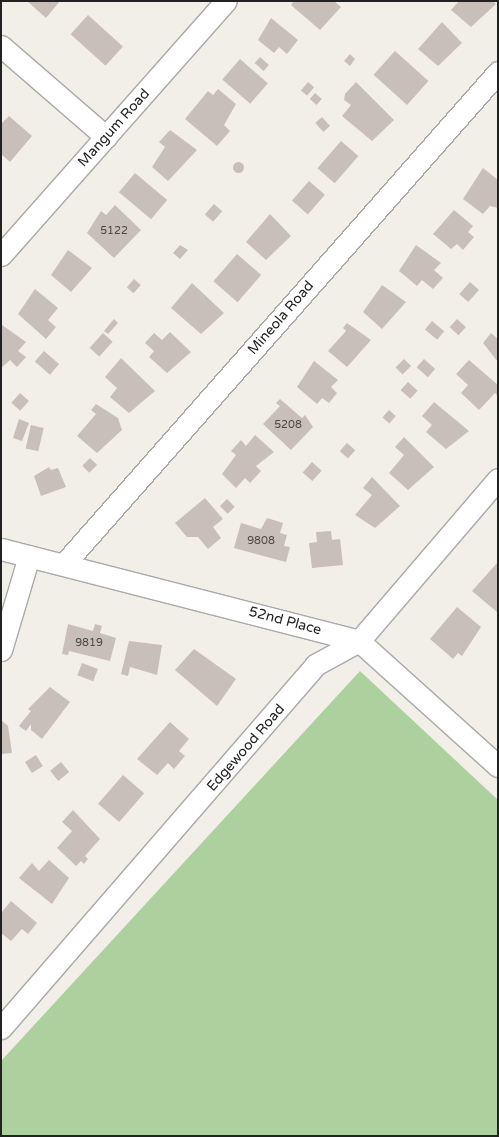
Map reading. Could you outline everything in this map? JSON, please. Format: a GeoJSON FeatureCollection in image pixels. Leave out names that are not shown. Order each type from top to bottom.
{"type":"FeatureCollection","features":[{"type":"Feature","properties":{"kind":"street","name":"Mangum Road"},"geometry":{"type":"LineString","coordinates":[[1,255],[226,1]]}},
{"type":"Feature","properties":{"kind":"street"},"geometry":{"type":"LineString","coordinates":[[1,46],[106,137]]}},
{"type":"Feature","properties":{"kind":"street","name":"Mineola Road"},"geometry":{"type":"LineString","coordinates":[[64,564],[498,72]]}},
{"type":"Feature","properties":{"kind":"street","name":"Edgewood Road"},"geometry":{"type":"LineString","coordinates":[[1,1028],[315,665],[359,641],[498,479]]}},
{"type":"Feature","properties":{"kind":"street","name":"52nd Place"},"geometry":{"type":"LineString","coordinates":[[1,549],[359,641],[498,766]]}},
{"type":"Feature","properties":{"kind":"street"},"geometry":{"type":"LineString","coordinates":[[1,650],[29,556]]}},
{"type":"Feature","properties":{"kind":"green space"},"geometry":{"type":"Polygon","coordinates":[[[360,671],[498,800],[498,1136],[1,1136],[1,1061],[360,671]]]}},
{"type":"Feature","properties":{"kind":"building"},"geometry":{"type":"Polygon","coordinates":[[[27,1],[60,1],[46,18],[27,1]]]}},
{"type":"Feature","properties":{"kind":"building"},"geometry":{"type":"Polygon","coordinates":[[[294,1],[334,1],[341,7],[320,30],[291,5],[294,1]]]}},
{"type":"Feature","properties":{"kind":"building"},"geometry":{"type":"Polygon","coordinates":[[[459,1],[493,1],[496,4],[471,27],[451,10],[459,1]]]}},
{"type":"Feature","properties":{"kind":"building"},"geometry":{"type":"Polygon","coordinates":[[[88,15],[123,46],[106,66],[71,34],[88,15]]]}},
{"type":"Feature","properties":{"kind":"building"},"geometry":{"type":"Polygon","coordinates":[[[271,18],[298,40],[287,54],[279,47],[274,53],[258,40],[271,18]]]}},
{"type":"Feature","properties":{"kind":"building"},"geometry":{"type":"Polygon","coordinates":[[[442,22],[462,43],[438,66],[418,49],[442,22]]]}},
{"type":"Feature","properties":{"kind":"building"},"geometry":{"type":"Polygon","coordinates":[[[395,51],[428,81],[407,105],[374,75],[395,51]]]}},
{"type":"Feature","properties":{"kind":"building"},"geometry":{"type":"Polygon","coordinates":[[[350,54],[355,59],[350,66],[344,61],[350,54]]]}},
{"type":"Feature","properties":{"kind":"building"},"geometry":{"type":"Polygon","coordinates":[[[260,57],[269,65],[264,71],[255,63],[260,57]]]}},
{"type":"Feature","properties":{"kind":"building"},"geometry":{"type":"Polygon","coordinates":[[[240,59],[268,83],[250,104],[222,79],[240,59]]]}},
{"type":"Feature","properties":{"kind":"building"},"geometry":{"type":"Polygon","coordinates":[[[308,82],[314,87],[307,96],[301,90],[308,82]]]}},
{"type":"Feature","properties":{"kind":"building"},"geometry":{"type":"Polygon","coordinates":[[[356,82],[394,120],[372,141],[342,116],[351,105],[344,100],[345,94],[356,82]]]}},
{"type":"Feature","properties":{"kind":"building"},"geometry":{"type":"Polygon","coordinates":[[[218,89],[236,104],[224,125],[230,131],[217,146],[185,119],[208,91],[213,95],[218,89]]]}},
{"type":"Feature","properties":{"kind":"building"},"geometry":{"type":"Polygon","coordinates":[[[315,93],[322,99],[317,105],[310,99],[315,93]]]}},
{"type":"Feature","properties":{"kind":"building"},"geometry":{"type":"Polygon","coordinates":[[[9,116],[32,136],[10,162],[1,154],[1,124],[9,116]]]}},
{"type":"Feature","properties":{"kind":"building"},"geometry":{"type":"Polygon","coordinates":[[[322,117],[330,126],[323,132],[315,123],[322,117]]]}},
{"type":"Feature","properties":{"kind":"building"},"geometry":{"type":"Polygon","coordinates":[[[170,130],[197,150],[168,181],[152,167],[165,147],[159,142],[170,130]]]}},
{"type":"Feature","properties":{"kind":"building"},"geometry":{"type":"Polygon","coordinates":[[[341,141],[358,156],[335,183],[317,168],[341,141]]]}},
{"type":"Feature","properties":{"kind":"building"},"geometry":{"type":"Polygon","coordinates":[[[236,162],[240,162],[243,167],[242,171],[236,172],[233,169],[233,165],[236,162]]]}},
{"type":"Feature","properties":{"kind":"building"},"geometry":{"type":"Polygon","coordinates":[[[483,168],[498,180],[498,208],[490,206],[483,214],[463,199],[483,168]]]}},
{"type":"Feature","properties":{"kind":"building"},"geometry":{"type":"Polygon","coordinates":[[[135,173],[167,200],[151,219],[119,192],[135,173]]]}},
{"type":"Feature","properties":{"kind":"building"},"geometry":{"type":"Polygon","coordinates":[[[309,181],[325,195],[308,214],[292,201],[309,181]]]}},
{"type":"Feature","properties":{"kind":"building"},"geometry":{"type":"Polygon","coordinates":[[[214,204],[222,211],[213,222],[205,215],[214,204]]]}},
{"type":"Feature","properties":{"kind":"building"},"geometry":{"type":"Polygon","coordinates":[[[115,205],[141,230],[114,258],[87,233],[101,211],[106,215],[115,205]]]}},
{"type":"Feature","properties":{"kind":"building"},"geometry":{"type":"Polygon","coordinates":[[[454,210],[473,226],[468,232],[474,237],[463,250],[457,244],[451,249],[433,234],[454,210]]]}},
{"type":"Feature","properties":{"kind":"building"},"geometry":{"type":"Polygon","coordinates":[[[270,214],[291,236],[266,260],[246,242],[270,214]]]}},
{"type":"Feature","properties":{"kind":"building"},"geometry":{"type":"Polygon","coordinates":[[[180,245],[188,250],[180,259],[173,253],[180,245]]]}},
{"type":"Feature","properties":{"kind":"building"},"geometry":{"type":"Polygon","coordinates":[[[416,245],[441,263],[434,270],[443,278],[433,289],[422,280],[417,286],[399,271],[416,245]]]}},
{"type":"Feature","properties":{"kind":"building"},"geometry":{"type":"Polygon","coordinates":[[[68,250],[92,268],[71,292],[51,275],[68,250]]]}},
{"type":"Feature","properties":{"kind":"building"},"geometry":{"type":"Polygon","coordinates":[[[237,254],[261,275],[238,302],[213,281],[237,254]]]}},
{"type":"Feature","properties":{"kind":"building"},"geometry":{"type":"Polygon","coordinates":[[[134,279],[141,285],[134,293],[127,287],[134,279]]]}},
{"type":"Feature","properties":{"kind":"building"},"geometry":{"type":"Polygon","coordinates":[[[470,282],[479,290],[468,302],[459,294],[470,282]]]}},
{"type":"Feature","properties":{"kind":"building"},"geometry":{"type":"Polygon","coordinates":[[[192,283],[224,313],[201,334],[171,308],[192,283]]]}},
{"type":"Feature","properties":{"kind":"building"},"geometry":{"type":"Polygon","coordinates":[[[382,285],[406,302],[382,329],[363,312],[382,285]]]}},
{"type":"Feature","properties":{"kind":"building"},"geometry":{"type":"Polygon","coordinates":[[[35,289],[58,308],[48,320],[56,327],[46,339],[18,314],[35,289]]]}},
{"type":"Feature","properties":{"kind":"building"},"geometry":{"type":"Polygon","coordinates":[[[114,319],[118,323],[108,334],[104,331],[114,319]]]}},
{"type":"Feature","properties":{"kind":"building"},"geometry":{"type":"Polygon","coordinates":[[[457,319],[466,327],[459,335],[450,327],[457,319]]]}},
{"type":"Feature","properties":{"kind":"building"},"geometry":{"type":"Polygon","coordinates":[[[432,321],[444,331],[437,340],[425,329],[432,321]]]}},
{"type":"Feature","properties":{"kind":"building"},"geometry":{"type":"Polygon","coordinates":[[[347,323],[371,340],[347,367],[328,351],[346,331],[343,328],[347,323]]]}},
{"type":"Feature","properties":{"kind":"building"},"geometry":{"type":"Polygon","coordinates":[[[2,325],[26,342],[18,351],[26,357],[17,367],[10,360],[1,368],[2,325]]]}},
{"type":"Feature","properties":{"kind":"building"},"geometry":{"type":"Polygon","coordinates":[[[170,332],[191,352],[167,373],[149,357],[154,351],[145,343],[154,333],[162,340],[170,332]]]}},
{"type":"Feature","properties":{"kind":"building"},"geometry":{"type":"Polygon","coordinates":[[[103,333],[113,342],[99,357],[90,348],[103,333]]]}},
{"type":"Feature","properties":{"kind":"building"},"geometry":{"type":"Polygon","coordinates":[[[491,333],[498,339],[498,362],[483,343],[491,333]]]}},
{"type":"Feature","properties":{"kind":"building"},"geometry":{"type":"Polygon","coordinates":[[[44,351],[59,364],[50,375],[35,362],[44,351]]]}},
{"type":"Feature","properties":{"kind":"building"},"geometry":{"type":"Polygon","coordinates":[[[121,358],[155,391],[129,413],[110,397],[117,388],[105,377],[121,358]]]}},
{"type":"Feature","properties":{"kind":"building"},"geometry":{"type":"Polygon","coordinates":[[[404,359],[411,366],[403,375],[396,367],[404,359]]]}},
{"type":"Feature","properties":{"kind":"building"},"geometry":{"type":"Polygon","coordinates":[[[424,359],[435,369],[428,377],[417,367],[424,359]]]}},
{"type":"Feature","properties":{"kind":"building"},"geometry":{"type":"Polygon","coordinates":[[[469,360],[498,385],[498,396],[495,393],[479,410],[461,393],[468,385],[456,374],[469,360]]]}},
{"type":"Feature","properties":{"kind":"building"},"geometry":{"type":"Polygon","coordinates":[[[314,361],[338,380],[331,387],[337,393],[329,403],[322,398],[317,404],[297,387],[314,361]]]}},
{"type":"Feature","properties":{"kind":"building"},"geometry":{"type":"Polygon","coordinates":[[[408,382],[418,391],[410,399],[401,390],[408,382]]]}},
{"type":"Feature","properties":{"kind":"building"},"geometry":{"type":"Polygon","coordinates":[[[20,393],[29,401],[20,411],[11,403],[20,393]]]}},
{"type":"Feature","properties":{"kind":"building"},"geometry":{"type":"Polygon","coordinates":[[[280,399],[302,418],[305,415],[313,427],[291,450],[263,424],[280,406],[276,403],[280,399]]]}},
{"type":"Feature","properties":{"kind":"building"},"geometry":{"type":"Polygon","coordinates":[[[434,402],[469,431],[446,449],[426,432],[432,425],[422,416],[434,402]]]}},
{"type":"Feature","properties":{"kind":"building"},"geometry":{"type":"Polygon","coordinates":[[[96,404],[118,418],[122,430],[97,453],[77,436],[96,414],[91,410],[96,404]]]}},
{"type":"Feature","properties":{"kind":"building"},"geometry":{"type":"Polygon","coordinates":[[[389,410],[396,416],[389,423],[382,418],[389,410]]]}},
{"type":"Feature","properties":{"kind":"building"},"geometry":{"type":"Polygon","coordinates":[[[19,419],[29,423],[22,441],[13,438],[19,419]]]}},
{"type":"Feature","properties":{"kind":"building"},"geometry":{"type":"Polygon","coordinates":[[[31,425],[44,428],[38,451],[26,448],[31,425]]]}},
{"type":"Feature","properties":{"kind":"building"},"geometry":{"type":"Polygon","coordinates":[[[255,435],[274,452],[256,466],[261,471],[250,483],[245,478],[236,488],[222,474],[236,455],[231,451],[241,440],[246,446],[255,435]]]}},
{"type":"Feature","properties":{"kind":"building"},"geometry":{"type":"Polygon","coordinates":[[[404,437],[434,467],[408,490],[389,473],[404,455],[395,447],[404,437]]]}},
{"type":"Feature","properties":{"kind":"building"},"geometry":{"type":"Polygon","coordinates":[[[347,443],[355,450],[348,459],[340,451],[347,443]]]}},
{"type":"Feature","properties":{"kind":"building"},"geometry":{"type":"Polygon","coordinates":[[[90,458],[97,465],[89,473],[82,466],[90,458]]]}},
{"type":"Feature","properties":{"kind":"building"},"geometry":{"type":"Polygon","coordinates":[[[312,462],[322,471],[312,481],[303,472],[312,462]]]}},
{"type":"Feature","properties":{"kind":"building"},"geometry":{"type":"Polygon","coordinates":[[[49,467],[51,470],[58,468],[66,487],[41,496],[34,476],[49,467]]]}},
{"type":"Feature","properties":{"kind":"building"},"geometry":{"type":"Polygon","coordinates":[[[372,477],[400,506],[375,528],[355,515],[372,495],[363,488],[372,477]]]}},
{"type":"Feature","properties":{"kind":"building"},"geometry":{"type":"Polygon","coordinates":[[[205,498],[223,519],[213,527],[221,538],[208,549],[198,537],[187,537],[175,523],[205,498]]]}},
{"type":"Feature","properties":{"kind":"building"},"geometry":{"type":"Polygon","coordinates":[[[227,499],[235,507],[228,514],[220,506],[227,499]]]}},
{"type":"Feature","properties":{"kind":"building"},"geometry":{"type":"Polygon","coordinates":[[[267,518],[283,523],[280,533],[287,535],[284,546],[290,547],[286,562],[234,548],[241,523],[261,529],[267,518]]]}},
{"type":"Feature","properties":{"kind":"building"},"geometry":{"type":"Polygon","coordinates":[[[331,531],[332,540],[340,539],[343,565],[312,568],[309,543],[317,542],[316,532],[331,531]]]}},
{"type":"Feature","properties":{"kind":"building"},"geometry":{"type":"Polygon","coordinates":[[[498,562],[498,611],[497,612],[472,591],[498,562]]]}},
{"type":"Feature","properties":{"kind":"building"},"geometry":{"type":"Polygon","coordinates":[[[457,607],[481,627],[462,656],[458,653],[453,659],[430,639],[457,607]]]}},
{"type":"Feature","properties":{"kind":"building"},"geometry":{"type":"Polygon","coordinates":[[[68,624],[93,631],[95,624],[102,626],[100,633],[116,638],[110,661],[69,651],[68,655],[62,654],[68,624]]]}},
{"type":"Feature","properties":{"kind":"building"},"geometry":{"type":"Polygon","coordinates":[[[129,641],[162,645],[157,675],[130,667],[128,676],[121,674],[129,641]]]}},
{"type":"Feature","properties":{"kind":"building"},"geometry":{"type":"Polygon","coordinates":[[[194,649],[236,679],[217,706],[175,670],[194,649]]]}},
{"type":"Feature","properties":{"kind":"building"},"geometry":{"type":"Polygon","coordinates":[[[82,663],[98,669],[93,681],[77,675],[82,663]]]}},
{"type":"Feature","properties":{"kind":"building"},"geometry":{"type":"Polygon","coordinates":[[[50,687],[70,702],[42,739],[31,730],[31,724],[26,731],[19,726],[31,711],[28,709],[50,687]]]}},
{"type":"Feature","properties":{"kind":"building"},"geometry":{"type":"Polygon","coordinates":[[[1,720],[8,726],[12,753],[1,754],[1,720]]]}},
{"type":"Feature","properties":{"kind":"building"},"geometry":{"type":"Polygon","coordinates":[[[170,722],[189,739],[179,751],[185,756],[174,769],[168,763],[157,775],[137,759],[170,722]]]}},
{"type":"Feature","properties":{"kind":"building"},"geometry":{"type":"Polygon","coordinates":[[[36,755],[43,766],[32,773],[25,762],[36,755]]]}},
{"type":"Feature","properties":{"kind":"building"},"geometry":{"type":"Polygon","coordinates":[[[61,762],[69,772],[58,781],[50,771],[61,762]]]}},
{"type":"Feature","properties":{"kind":"building"},"geometry":{"type":"Polygon","coordinates":[[[123,775],[144,793],[119,822],[98,804],[123,775]]]}},
{"type":"Feature","properties":{"kind":"building"},"geometry":{"type":"Polygon","coordinates":[[[73,810],[100,839],[85,856],[88,859],[84,864],[81,861],[76,866],[57,848],[72,831],[62,822],[73,810]]]}},
{"type":"Feature","properties":{"kind":"building"},"geometry":{"type":"Polygon","coordinates":[[[49,860],[69,878],[52,904],[19,878],[32,863],[39,871],[49,860]]]}},
{"type":"Feature","properties":{"kind":"building"},"geometry":{"type":"Polygon","coordinates":[[[11,901],[37,923],[28,934],[22,929],[11,941],[1,933],[1,913],[11,901]]]}}]}
